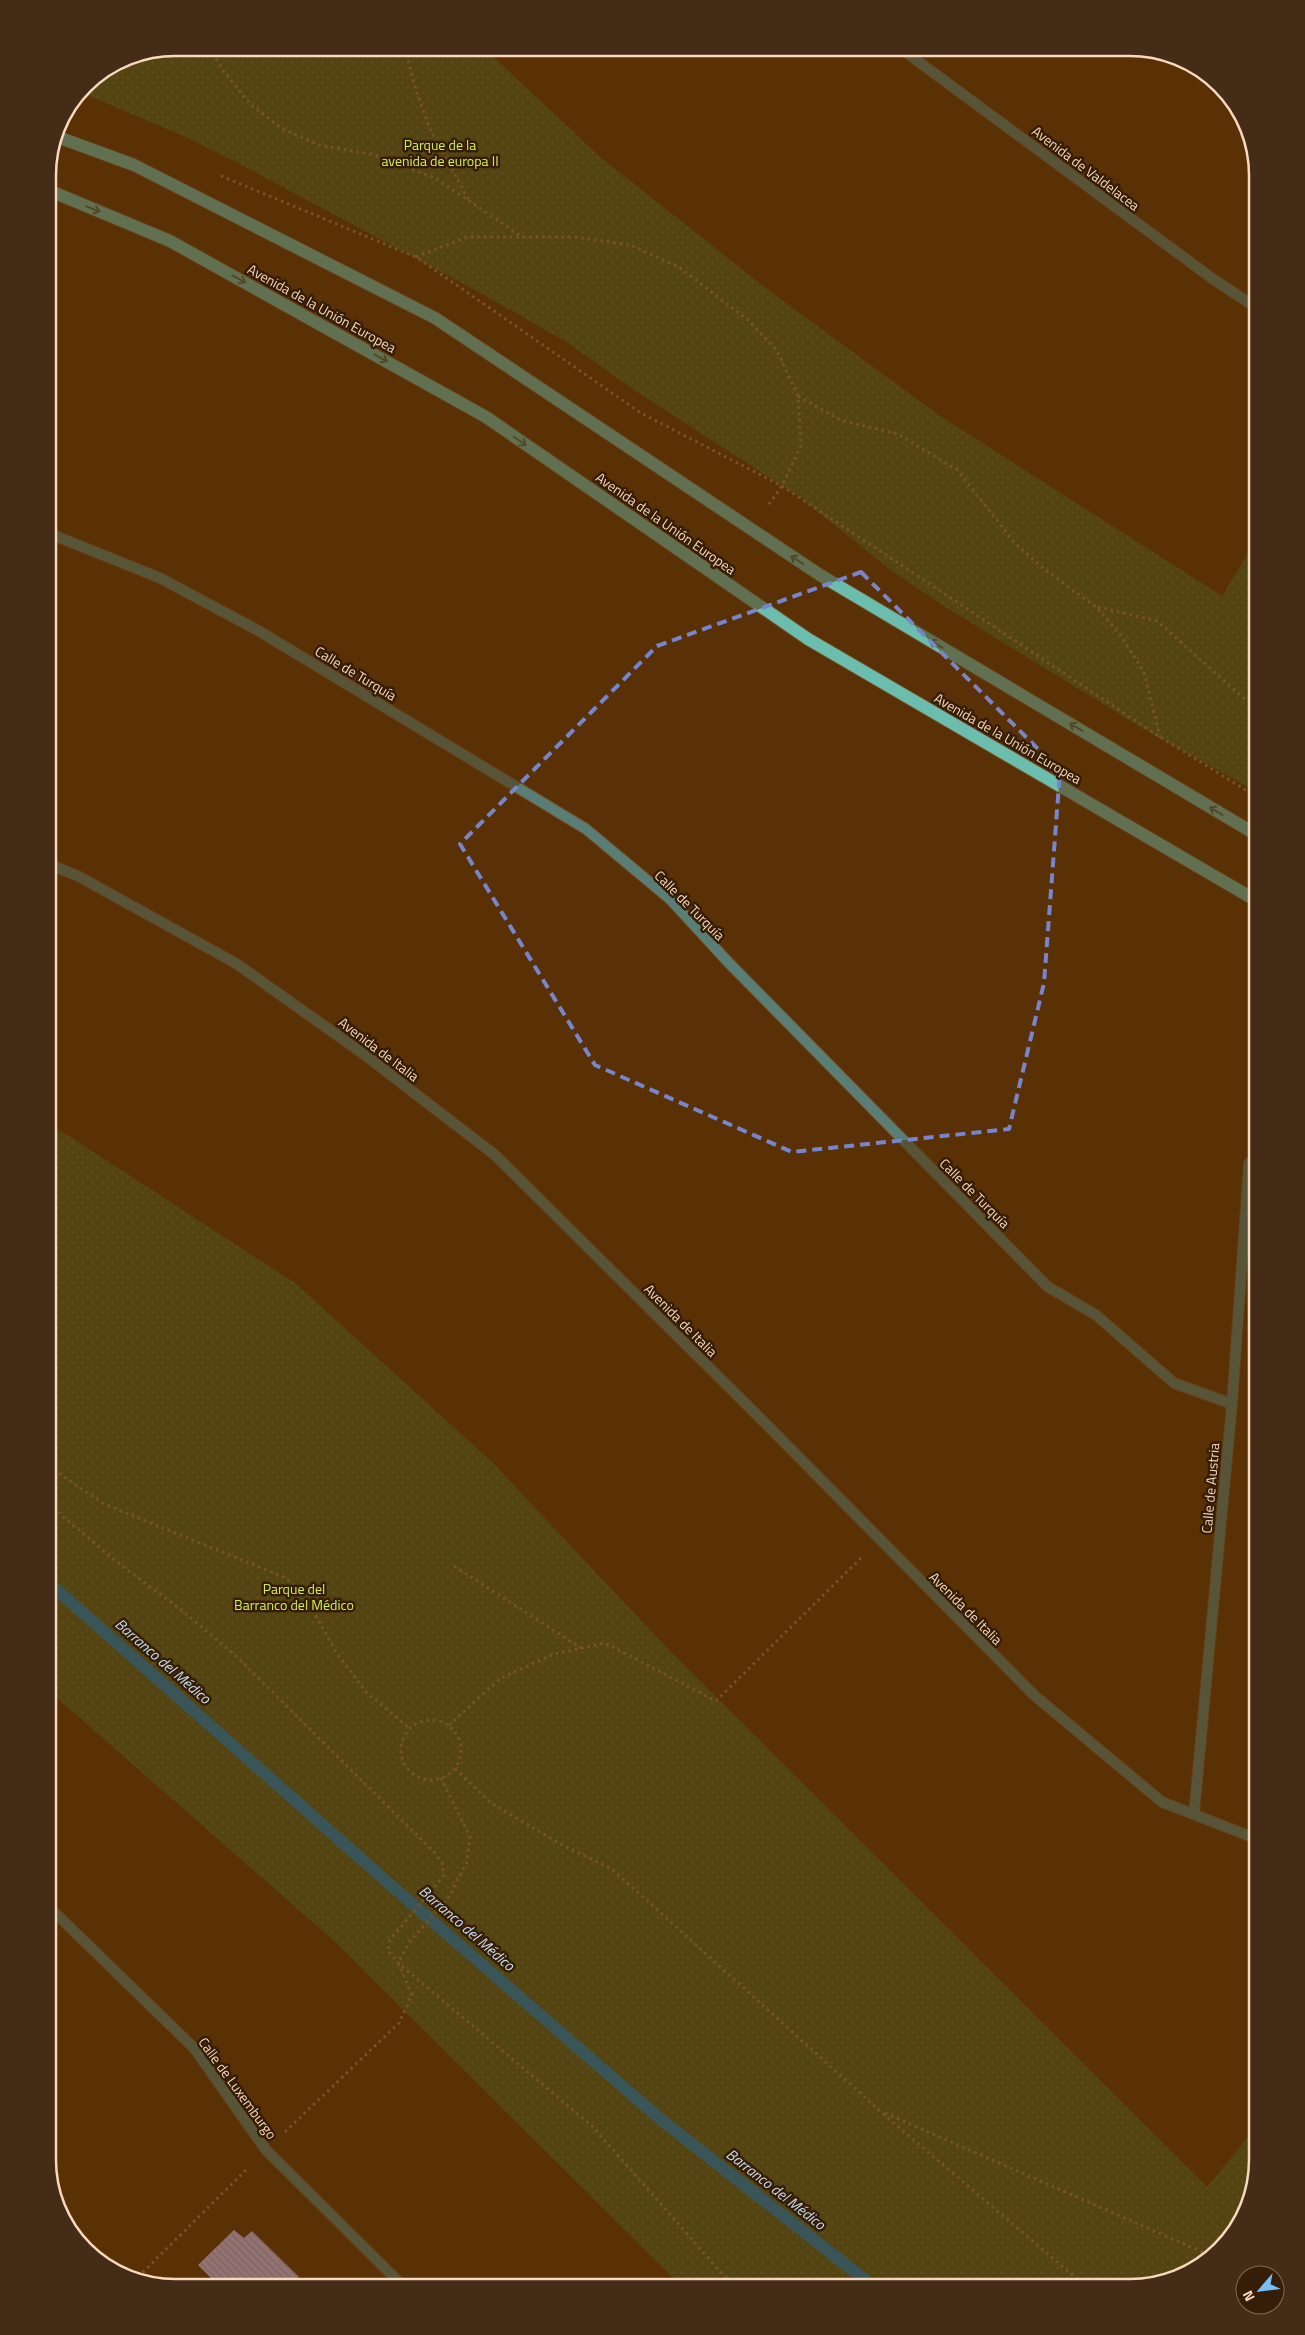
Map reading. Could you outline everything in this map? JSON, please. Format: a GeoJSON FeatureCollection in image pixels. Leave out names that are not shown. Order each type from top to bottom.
{"type":"FeatureCollection","features":[{"type":"Feature","properties":{"kind":"main road"},"geometry":{"type":"LineString","coordinates":[[62,139],[134,165],[434,318],[820,575],[1249,831]]}},
{"type":"Feature","properties":{"kind":"main road","name":"Avenida de la Unión Europea"},"geometry":{"type":"LineString","coordinates":[[57,194],[170,241],[486,417],[808,639],[1249,896]]}},
{"type":"Feature","properties":{"kind":"street","name":"Avenida de Valdelacea"},"geometry":{"type":"LineString","coordinates":[[912,57],[1213,280],[1249,302]]}},
{"type":"Feature","properties":{"kind":"street","name":"Calle de Turquía"},"geometry":{"type":"LineString","coordinates":[[57,537],[160,578],[259,631],[586,829],[670,900],[728,962],[1048,1287],[1096,1315],[1174,1383],[1232,1404]]}},
{"type":"Feature","properties":{"kind":"street","name":"Avenida de Italia"},"geometry":{"type":"LineString","coordinates":[[57,867],[78,876],[237,964],[365,1055],[495,1155],[763,1421],[1035,1696],[1162,1802],[1249,1835]]}},
{"type":"Feature","properties":{"kind":"street","name":"Calle de Austria"},"geometry":{"type":"LineString","coordinates":[[1194,1814],[1232,1404],[1249,1164]]}},
{"type":"Feature","properties":{"kind":"street","name":"Calle de Luxemburgo"},"geometry":{"type":"LineString","coordinates":[[56,1914],[194,2048],[266,2150],[395,2278]]}},
{"type":"Feature","properties":{"kind":"path"},"geometry":{"type":"LineString","coordinates":[[215,57],[250,104],[281,128],[319,145],[375,155],[435,178],[522,236]]}},
{"type":"Feature","properties":{"kind":"path"},"geometry":{"type":"LineString","coordinates":[[407,57],[415,87],[430,129],[471,202]]}},
{"type":"Feature","properties":{"kind":"path"},"geometry":{"type":"LineString","coordinates":[[416,257],[467,238],[576,237],[630,246],[679,267],[748,320],[777,351],[798,396],[801,446],[782,486],[1160,737],[1249,791]]}},
{"type":"Feature","properties":{"kind":"path"},"geometry":{"type":"LineString","coordinates":[[798,396],[840,420],[898,434],[957,470],[1016,544],[1044,569],[1096,607],[1121,636],[1144,672],[1160,737]]}},
{"type":"Feature","properties":{"kind":"path"},"geometry":{"type":"LineString","coordinates":[[1096,607],[1157,621],[1246,700],[1249,700]]}},
{"type":"Feature","properties":{"kind":"path"},"geometry":{"type":"LineString","coordinates":[[56,1472],[104,1504],[286,1578],[310,1605],[336,1652],[366,1692],[409,1728]]}},
{"type":"Feature","properties":{"kind":"path"},"geometry":{"type":"LineString","coordinates":[[56,1511],[122,1566],[179,1608],[236,1656],[435,1853],[442,1863],[444,1875],[390,1940],[388,1951],[398,1963],[592,2126],[727,2279]]}},
{"type":"Feature","properties":{"kind":"path"},"geometry":{"type":"LineString","coordinates":[[449,1725],[501,1678],[554,1654],[605,1643],[716,1701],[879,1540]]}},
{"type":"Feature","properties":{"kind":"path"},"geometry":{"type":"LineString","coordinates":[[454,1566],[582,1648]]}},
{"type":"Feature","properties":{"kind":"path"},"geometry":{"type":"LineString","coordinates":[[432,1719],[449,1725],[457,1734],[461,1746],[460,1758],[454,1769],[441,1778],[427,1780],[415,1776],[406,1768],[400,1750],[402,1738],[409,1728],[419,1721],[432,1719]]}},
{"type":"Feature","properties":{"kind":"path"},"geometry":{"type":"LineString","coordinates":[[454,1769],[491,1803],[562,1845],[612,1869],[881,2112],[1076,2279]]}},
{"type":"Feature","properties":{"kind":"path"},"geometry":{"type":"LineString","coordinates":[[398,1963],[410,1941],[447,1900],[467,1862],[470,1837],[441,1778]]}},
{"type":"Feature","properties":{"kind":"path"},"geometry":{"type":"LineString","coordinates":[[142,2273],[399,2022],[412,1995],[398,1963]]}},
{"type":"Feature","properties":{"kind":"path"},"geometry":{"type":"LineString","coordinates":[[881,2112],[1204,2253]]}},
{"type":"Feature","properties":{"kind":"highlighted area"},"geometry":{"type":"Polygon","coordinates":[[[861,572],[1060,771],[1044,983],[1009,1129],[792,1152],[595,1065],[460,844],[657,646],[861,572]]]}},
{"type":"Feature","properties":{"kind":"green space","name":"Parque de la avenida de europa II"},"geometry":{"type":"Polygon","coordinates":[[[168,57],[494,57],[600,157],[767,289],[940,416],[1222,596],[1249,552],[1249,788],[1147,731],[942,605],[892,571],[798,496],[637,392],[568,343],[486,296],[186,137],[88,95],[109,76],[130,65],[145,60],[168,57]]]}},
{"type":"Feature","properties":{"kind":"green space","name":"Parque del Barranco del Médico"},"geometry":{"type":"Polygon","coordinates":[[[57,1129],[295,1283],[493,1463],[665,1646],[1207,2187],[1249,2136],[1248,2175],[1245,2190],[1233,2219],[1208,2249],[1196,2259],[1182,2266],[1160,2275],[1145,2278],[673,2279],[333,1940],[56,1697],[57,1129]]]}},
{"type":"Feature","properties":{"kind":"building"},"geometry":{"type":"Polygon","coordinates":[[[234,2230],[244,2238],[252,2231],[299,2277],[211,2278],[198,2265],[234,2230]]]}},
{"type":"Feature","properties":{"kind":"waterway","name":"Barranco del Médico"},"geometry":{"type":"LineString","coordinates":[[56,1589],[394,1888],[659,2118],[863,2279]]}}]}
